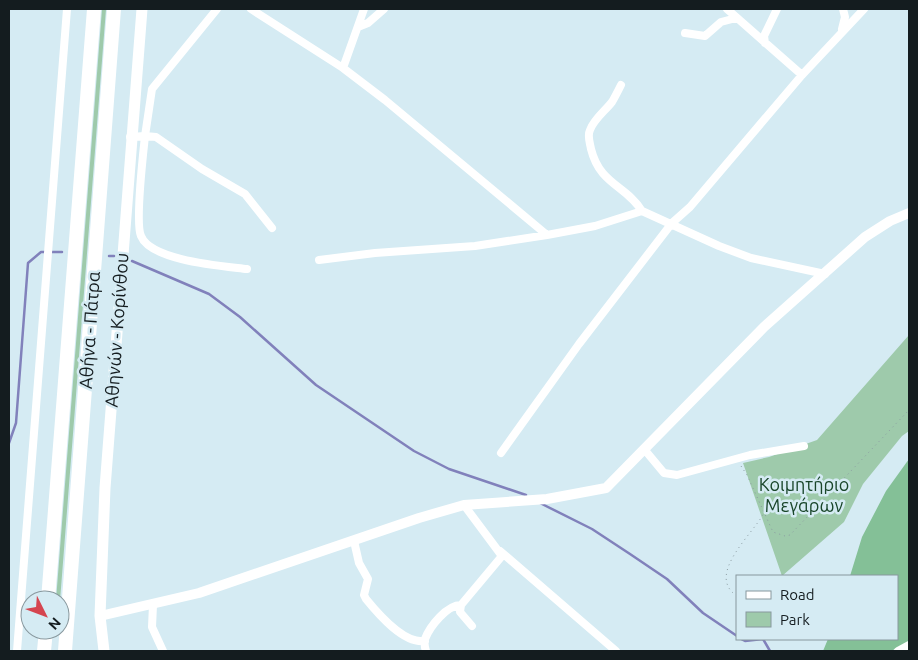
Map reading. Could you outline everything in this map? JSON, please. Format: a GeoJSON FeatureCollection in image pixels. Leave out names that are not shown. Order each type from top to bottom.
{"type":"FeatureCollection","features":[{"type":"Feature","properties":{"kind":"highway","name":"Αθήνα - Πάτρα"},"geometry":{"type":"LineString","coordinates":[[49,590],[94,9]]}},
{"type":"Feature","properties":{"kind":"highway","name":"Αθήνα - Πάτρα"},"geometry":{"type":"LineString","coordinates":[[65,651],[114,9]]}},
{"type":"Feature","properties":{"kind":"main road","name":"Αθηνών - Κορίνθου"},"geometry":{"type":"LineString","coordinates":[[104,651],[100,616],[105,488],[130,137],[142,9]]}},
{"type":"Feature","properties":{"kind":"street"},"geometry":{"type":"LineString","coordinates":[[17,651],[67,9]]}},
{"type":"Feature","properties":{"kind":"street"},"geometry":{"type":"LineString","coordinates":[[217,9],[152,89],[145,136],[139,228],[145,243],[163,254],[247,269]]}},
{"type":"Feature","properties":{"kind":"street"},"geometry":{"type":"LineString","coordinates":[[251,9],[343,68],[430,135],[547,235]]}},
{"type":"Feature","properties":{"kind":"street"},"geometry":{"type":"LineString","coordinates":[[343,68],[364,9]]}},
{"type":"Feature","properties":{"kind":"street"},"geometry":{"type":"LineString","coordinates":[[358,27],[368,23],[384,9]]}},
{"type":"Feature","properties":{"kind":"street"},"geometry":{"type":"LineString","coordinates":[[727,9],[802,75]]}},
{"type":"Feature","properties":{"kind":"street"},"geometry":{"type":"LineString","coordinates":[[765,43],[764,36],[776,9]]}},
{"type":"Feature","properties":{"kind":"street"},"geometry":{"type":"LineString","coordinates":[[839,36],[844,22],[843,9]]}},
{"type":"Feature","properties":{"kind":"street"},"geometry":{"type":"LineString","coordinates":[[501,453],[579,344],[672,223],[690,207],[802,75],[864,9]]}},
{"type":"Feature","properties":{"kind":"street"},"geometry":{"type":"LineString","coordinates":[[685,34],[704,36],[721,22],[736,18]]}},
{"type":"Feature","properties":{"kind":"street"},"geometry":{"type":"LineString","coordinates":[[621,85],[612,102],[592,125],[589,132],[589,140],[595,164],[642,211],[719,246],[751,258],[826,274]]}},
{"type":"Feature","properties":{"kind":"street"},"geometry":{"type":"LineString","coordinates":[[130,137],[156,137],[202,169],[245,194],[272,228]]}},
{"type":"Feature","properties":{"kind":"street"},"geometry":{"type":"LineString","coordinates":[[319,260],[375,252],[475,246],[595,226],[642,211]]}},
{"type":"Feature","properties":{"kind":"street"},"geometry":{"type":"LineString","coordinates":[[100,616],[153,605],[219,586],[464,505],[547,499],[606,488],[732,358],[878,228],[909,212]]}},
{"type":"Feature","properties":{"kind":"street"},"geometry":{"type":"LineString","coordinates":[[644,450],[664,473],[677,475],[736,459],[804,446]]}},
{"type":"Feature","properties":{"kind":"street"},"geometry":{"type":"LineString","coordinates":[[464,505],[500,551],[616,651]]}},
{"type":"Feature","properties":{"kind":"street"},"geometry":{"type":"LineString","coordinates":[[354,540],[359,563],[368,579],[364,595],[366,599],[398,632],[415,642],[425,641]]}},
{"type":"Feature","properties":{"kind":"street"},"geometry":{"type":"LineString","coordinates":[[472,626],[460,612],[461,605],[499,561],[502,556],[500,551]]}},
{"type":"Feature","properties":{"kind":"street"},"geometry":{"type":"LineString","coordinates":[[153,605],[152,627],[163,651]]}},
{"type":"Feature","properties":{"kind":"street"},"geometry":{"type":"LineString","coordinates":[[426,651],[425,641],[448,609],[454,605],[461,605]]}},
{"type":"Feature","properties":{"kind":"street"},"geometry":{"type":"LineString","coordinates":[[898,651],[909,645]]}},
{"type":"Feature","properties":{"kind":"path"},"geometry":{"type":"LineString","coordinates":[[736,459],[748,476],[773,532],[785,536],[796,532],[909,410]]}},
{"type":"Feature","properties":{"kind":"path"},"geometry":{"type":"LineString","coordinates":[[736,595],[732,593],[726,582],[725,572],[731,559],[764,513]]}},
{"type":"Feature","properties":{"kind":"green space"},"geometry":{"type":"Polygon","coordinates":[[[102,9],[106,9],[61,590],[57,590],[102,9]]]}},
{"type":"Feature","properties":{"kind":"green space","name":"Κοιμητήριο Μεγάρων"},"geometry":{"type":"Polygon","coordinates":[[[909,335],[909,431],[902,436],[863,484],[844,522],[782,575],[743,463],[769,457],[817,440],[909,335]]]}},
{"type":"Feature","properties":{"kind":"green space"},"geometry":{"type":"Polygon","coordinates":[[[909,459],[909,642],[891,651],[823,651],[828,640],[898,640],[898,575],[850,575],[862,537],[886,491],[909,459]]]}},
{"type":"Feature","properties":{"kind":"waterway"},"geometry":{"type":"LineString","coordinates":[[9,443],[16,423],[28,263],[41,252],[62,252]]}},
{"type":"Feature","properties":{"kind":"waterway"},"geometry":{"type":"LineString","coordinates":[[109,256],[114,256]]}},
{"type":"Feature","properties":{"kind":"waterway"},"geometry":{"type":"LineString","coordinates":[[132,261],[209,294],[240,317],[316,385],[414,451],[449,469],[526,495]]}},
{"type":"Feature","properties":{"kind":"waterway"},"geometry":{"type":"LineString","coordinates":[[540,503],[592,529],[630,554],[667,579],[703,613],[736,635]]}},
{"type":"Feature","properties":{"kind":"waterway"},"geometry":{"type":"LineString","coordinates":[[743,640],[754,640]]}},
{"type":"Feature","properties":{"kind":"waterway"},"geometry":{"type":"LineString","coordinates":[[764,640],[770,651]]}}]}
